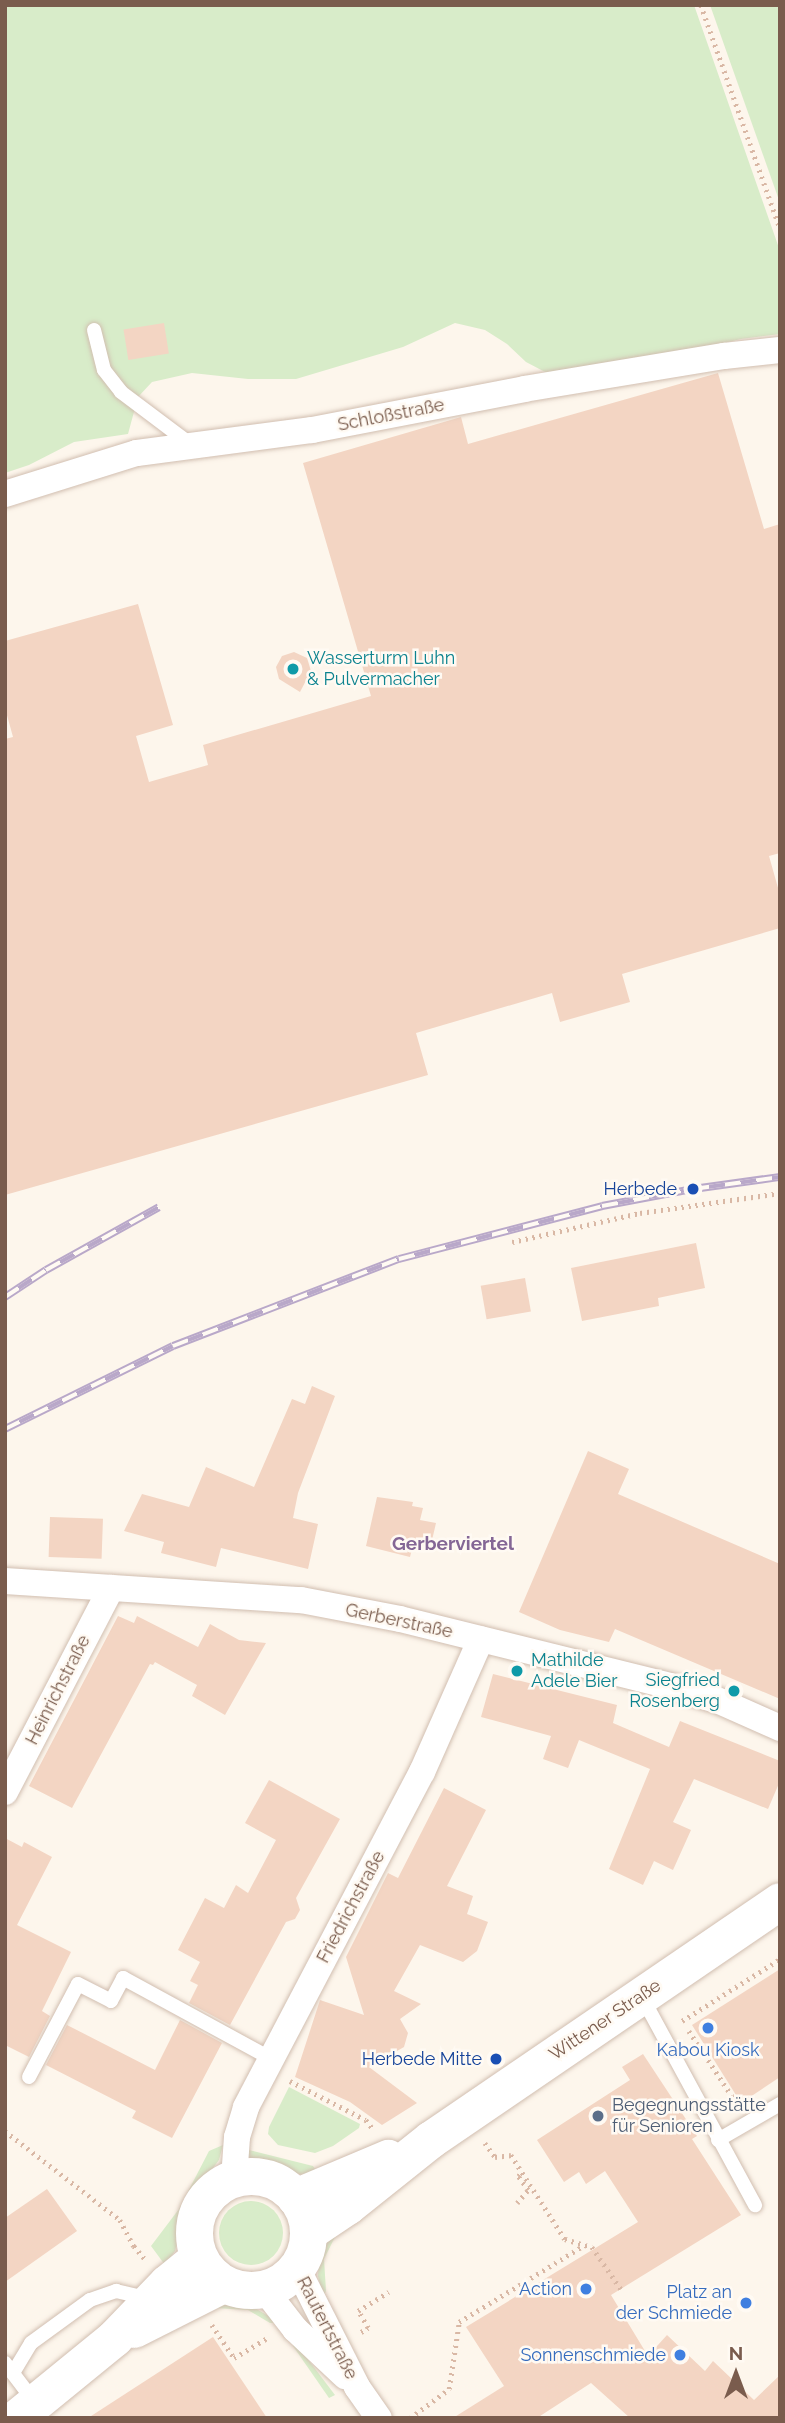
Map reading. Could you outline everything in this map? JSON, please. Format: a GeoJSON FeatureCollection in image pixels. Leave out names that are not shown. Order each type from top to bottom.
{"type":"FeatureCollection","features":[{"type":"Feature","properties":{"kind":"main road","name":"Wittener Straße"},"geometry":{"type":"LineString","coordinates":[[308,2232],[347,2206],[466,2115],[780,1901]]}},
{"type":"Feature","properties":{"kind":"main road","name":"Wittener Straße"},"geometry":{"type":"LineString","coordinates":[[295,2197],[431,2140]]}},
{"type":"Feature","properties":{"kind":"main road"},"geometry":{"type":"LineString","coordinates":[[251,2176],[267,2179],[295,2197],[305,2213],[308,2232],[306,2251],[297,2268],[282,2282],[264,2289],[243,2290],[223,2284],[209,2272],[199,2257],[193,2238],[199,2210],[217,2187],[234,2179],[251,2176]]}},
{"type":"Feature","properties":{"kind":"main road"},"geometry":{"type":"LineString","coordinates":[[26,2410],[114,2338],[199,2257]]}},
{"type":"Feature","properties":{"kind":"main road"},"geometry":{"type":"LineString","coordinates":[[114,2338],[167,2315],[223,2284]]}},
{"type":"Feature","properties":{"kind":"street","name":"Schloßstraße"},"geometry":{"type":"LineString","coordinates":[[5,494],[137,453],[312,430],[551,384],[780,350]]}},
{"type":"Feature","properties":{"kind":"street","name":"Gerberstraße"},"geometry":{"type":"LineString","coordinates":[[5,1581],[301,1600],[481,1639],[719,1701],[780,1728]]}},
{"type":"Feature","properties":{"kind":"street","name":"Heinrichstraße"},"geometry":{"type":"LineString","coordinates":[[5,1792],[111,1588]]}},
{"type":"Feature","properties":{"kind":"street","name":"Friedrichstraße"},"geometry":{"type":"LineString","coordinates":[[234,2179],[237,2137],[246,2106],[422,1772],[481,1639]]}},
{"type":"Feature","properties":{"kind":"street","name":"Rautertstraße"},"geometry":{"type":"LineString","coordinates":[[297,2268],[357,2387],[379,2418]]}},
{"type":"Feature","properties":{"kind":"street","name":"Rautertstraße"},"geometry":{"type":"LineString","coordinates":[[264,2289],[295,2329],[357,2387]]}},
{"type":"Feature","properties":{"kind":"lane"},"geometry":{"type":"LineString","coordinates":[[94,330],[104,370],[121,392],[193,446]]}},
{"type":"Feature","properties":{"kind":"lane"},"geometry":{"type":"LineString","coordinates":[[29,2077],[78,1984],[111,2001],[123,1978],[267,2063]]}},
{"type":"Feature","properties":{"kind":"lane"},"geometry":{"type":"LineString","coordinates":[[641,1996],[755,2205]]}},
{"type":"Feature","properties":{"kind":"lane"},"geometry":{"type":"LineString","coordinates":[[718,2140],[780,2104]]}},
{"type":"Feature","properties":{"kind":"lane"},"geometry":{"type":"LineString","coordinates":[[26,2410],[9,2368],[31,2343],[90,2300],[116,2291],[151,2300]]}},
{"type":"Feature","properties":{"kind":"path"},"geometry":{"type":"LineString","coordinates":[[701,5],[780,228]]}},
{"type":"Feature","properties":{"kind":"path"},"geometry":{"type":"LineString","coordinates":[[512,1242],[640,1213],[780,1193]]}},
{"type":"Feature","properties":{"kind":"path"},"geometry":{"type":"LineString","coordinates":[[749,2099],[739,2106],[682,2021],[780,1959]]}},
{"type":"Feature","properties":{"kind":"path"},"geometry":{"type":"LineString","coordinates":[[267,2063],[366,2120],[382,2139]]}},
{"type":"Feature","properties":{"kind":"path"},"geometry":{"type":"LineString","coordinates":[[466,2115],[495,2157],[511,2155],[565,2239],[583,2246],[592,2246],[621,2289]]}},
{"type":"Feature","properties":{"kind":"path"},"geometry":{"type":"LineString","coordinates":[[5,2131],[120,2220],[134,2246]]}},
{"type":"Feature","properties":{"kind":"path"},"geometry":{"type":"LineString","coordinates":[[517,2203],[528,2190],[518,2175],[523,2172]]}},
{"type":"Feature","properties":{"kind":"path"},"geometry":{"type":"LineString","coordinates":[[410,2418],[449,2389],[459,2322],[583,2246]]}},
{"type":"Feature","properties":{"kind":"path"},"geometry":{"type":"LineString","coordinates":[[368,2328],[358,2311],[389,2292]]}},
{"type":"Feature","properties":{"kind":"path"},"geometry":{"type":"LineString","coordinates":[[206,2316],[234,2358],[276,2332]]}},
{"type":"Feature","properties":{"kind":"green space"},"geometry":{"type":"Polygon","coordinates":[[[5,5],[694,5],[780,251],[780,334],[741,339],[615,369],[547,373],[526,362],[507,344],[485,330],[455,323],[403,347],[296,379],[248,379],[192,373],[152,382],[138,397],[128,434],[74,442],[29,465],[5,473],[5,5]]]}},
{"type":"Feature","properties":{"kind":"green space"},"geometry":{"type":"Polygon","coordinates":[[[710,5],[780,5],[780,203],[710,5]]]}},
{"type":"Feature","properties":{"kind":"green space"},"geometry":{"type":"Polygon","coordinates":[[[289,2087],[360,2124],[359,2128],[333,2146],[315,2153],[278,2145],[268,2134],[269,2127],[289,2087]]]}},
{"type":"Feature","properties":{"kind":"green space"},"geometry":{"type":"Polygon","coordinates":[[[223,2145],[219,2160],[188,2201],[175,2251],[165,2265],[151,2246],[179,2209],[209,2151],[223,2145]]]}},
{"type":"Feature","properties":{"kind":"green space"},"geometry":{"type":"Polygon","coordinates":[[[245,2149],[313,2166],[318,2173],[300,2174],[250,2161],[245,2149]]]}},
{"type":"Feature","properties":{"kind":"green space"},"geometry":{"type":"Polygon","coordinates":[[[245,2201],[257,2201],[274,2210],[281,2221],[281,2245],[274,2256],[257,2265],[245,2265],[233,2260],[224,2251],[219,2239],[219,2227],[224,2215],[233,2206],[245,2201]]]}},
{"type":"Feature","properties":{"kind":"green space"},"geometry":{"type":"Polygon","coordinates":[[[336,2235],[324,2259],[326,2291],[323,2297],[318,2276],[319,2258],[327,2239],[336,2235]]]}},
{"type":"Feature","properties":{"kind":"green space"},"geometry":{"type":"Polygon","coordinates":[[[217,2302],[250,2305],[280,2323],[270,2323],[248,2310],[215,2308],[217,2302]]]}},
{"type":"Feature","properties":{"kind":"green space"},"geometry":{"type":"Polygon","coordinates":[[[294,2341],[335,2395],[329,2398],[293,2346],[294,2341]]]}},
{"type":"Feature","properties":{"kind":"building"},"geometry":{"type":"Polygon","coordinates":[[[164,323],[169,354],[128,360],[124,329],[164,323]]]}},
{"type":"Feature","properties":{"kind":"building"},"geometry":{"type":"Polygon","coordinates":[[[718,373],[764,529],[780,524],[780,853],[769,856],[780,895],[780,928],[622,974],[630,1002],[560,1022],[552,993],[416,1033],[428,1075],[5,1195],[5,739],[13,737],[5,708],[5,641],[138,604],[173,725],[136,736],[149,782],[208,765],[203,745],[371,696],[303,463],[461,417],[468,444],[718,373]]]}},
{"type":"Feature","properties":{"kind":"building","name":"Wasserturm Luhn & Pulvermacher"},"geometry":{"type":"Polygon","coordinates":[[[294,652],[307,658],[311,671],[300,692],[279,679],[276,667],[282,656],[294,652]]]}},
{"type":"Feature","properties":{"kind":"building"},"geometry":{"type":"Polygon","coordinates":[[[696,1243],[705,1288],[658,1298],[659,1306],[582,1321],[571,1268],[696,1243]]]}},
{"type":"Feature","properties":{"kind":"building"},"geometry":{"type":"Polygon","coordinates":[[[525,1278],[531,1311],[487,1319],[481,1286],[525,1278]]]}},
{"type":"Feature","properties":{"kind":"building"},"geometry":{"type":"Polygon","coordinates":[[[312,1386],[335,1396],[298,1493],[293,1518],[318,1524],[308,1569],[221,1548],[216,1567],[161,1553],[164,1542],[124,1531],[142,1494],[189,1507],[206,1467],[254,1487],[292,1399],[305,1404],[312,1386]]]}},
{"type":"Feature","properties":{"kind":"building"},"geometry":{"type":"Polygon","coordinates":[[[588,1451],[629,1469],[618,1494],[780,1564],[780,1699],[615,1629],[609,1642],[560,1630],[519,1612],[588,1451]]]}},
{"type":"Feature","properties":{"kind":"building"},"geometry":{"type":"Polygon","coordinates":[[[377,1497],[413,1502],[412,1506],[423,1508],[420,1520],[436,1523],[430,1549],[413,1545],[410,1557],[366,1546],[377,1497]]]}},
{"type":"Feature","properties":{"kind":"building"},"geometry":{"type":"Polygon","coordinates":[[[50,1517],[103,1519],[102,1559],[49,1557],[50,1517]]]}},
{"type":"Feature","properties":{"kind":"building"},"geometry":{"type":"Polygon","coordinates":[[[118,1616],[134,1623],[137,1616],[198,1647],[210,1624],[239,1640],[266,1643],[225,1715],[192,1696],[197,1685],[155,1662],[150,1664],[72,1808],[29,1786],[118,1616]]]}},
{"type":"Feature","properties":{"kind":"building"},"geometry":{"type":"Polygon","coordinates":[[[493,1674],[617,1705],[613,1723],[669,1747],[680,1721],[780,1761],[780,1781],[768,1809],[694,1779],[673,1822],[691,1830],[673,1870],[654,1861],[643,1885],[609,1869],[650,1769],[579,1740],[568,1768],[543,1759],[551,1736],[481,1717],[493,1674]]]}},
{"type":"Feature","properties":{"kind":"building"},"geometry":{"type":"Polygon","coordinates":[[[269,1780],[340,1819],[296,1898],[300,1910],[295,1919],[286,1922],[230,2025],[189,2003],[198,1985],[190,1981],[200,1962],[178,1950],[205,1898],[224,1908],[236,1885],[248,1893],[276,1840],[245,1823],[269,1780]]]}},
{"type":"Feature","properties":{"kind":"building"},"geometry":{"type":"Polygon","coordinates":[[[444,1788],[486,1810],[447,1886],[473,1896],[467,1914],[488,1922],[477,1951],[463,1962],[420,1945],[394,1991],[421,2004],[400,2019],[408,2033],[404,2047],[369,2067],[417,2103],[382,2125],[350,2102],[295,2077],[320,2000],[364,2015],[346,1957],[388,1873],[398,1878],[444,1788]]]}},
{"type":"Feature","properties":{"kind":"building"},"geometry":{"type":"Polygon","coordinates":[[[5,1838],[22,1847],[24,1842],[52,1857],[17,1925],[71,1952],[42,2011],[50,2016],[29,2057],[5,2045],[5,1838]]]}},
{"type":"Feature","properties":{"kind":"building"},"geometry":{"type":"Polygon","coordinates":[[[780,1969],[780,2077],[741,2103],[692,2025],[780,1969]]]}},
{"type":"Feature","properties":{"kind":"building"},"geometry":{"type":"Polygon","coordinates":[[[180,2020],[222,2043],[172,2138],[132,2118],[136,2111],[46,2065],[67,2025],[155,2070],[180,2020]]]}},
{"type":"Feature","properties":{"kind":"building"},"geometry":{"type":"Polygon","coordinates":[[[643,2054],[697,2136],[692,2139],[741,2215],[611,2295],[648,2356],[667,2335],[705,2371],[713,2361],[754,2400],[780,2375],[780,2418],[630,2418],[591,2383],[537,2418],[453,2418],[504,2386],[466,2327],[638,2222],[605,2171],[586,2184],[579,2172],[564,2182],[537,2140],[630,2080],[622,2067],[643,2054]]]}},
{"type":"Feature","properties":{"kind":"building"},"geometry":{"type":"Polygon","coordinates":[[[47,2189],[77,2231],[5,2282],[5,2218],[47,2189]]]}},
{"type":"Feature","properties":{"kind":"building"},"geometry":{"type":"Polygon","coordinates":[[[213,2337],[267,2418],[88,2418],[213,2337]]]}},
{"type":"Feature","properties":{"kind":"railway"},"geometry":{"type":"LineString","coordinates":[[5,1429],[173,1346],[399,1259],[602,1206],[693,1189],[780,1177]]}},
{"type":"Feature","properties":{"kind":"railway"},"geometry":{"type":"LineString","coordinates":[[5,1297],[46,1270],[159,1207]]}},
{"type":"Feature","properties":{"kind":"place","name":"Wasserturm Luhn & Pulvermacher"},"geometry":{"type":"Point","coordinates":[293,669]}},
{"type":"Feature","properties":{"kind":"place","name":"Herbede"},"geometry":{"type":"Point","coordinates":[693,1189]}},
{"type":"Feature","properties":{"kind":"place","name":"Mathilde Adele Bier"},"geometry":{"type":"Point","coordinates":[517,1671]}},
{"type":"Feature","properties":{"kind":"place","name":"Siegfried Rosenberg"},"geometry":{"type":"Point","coordinates":[734,1691]}},
{"type":"Feature","properties":{"kind":"place","name":"Kabou Kiosk"},"geometry":{"type":"Point","coordinates":[708,2028]}},
{"type":"Feature","properties":{"kind":"place","name":"Herbede Mitte"},"geometry":{"type":"Point","coordinates":[496,2059]}},
{"type":"Feature","properties":{"kind":"place","name":"Begegnungsstätte für Senioren"},"geometry":{"type":"Point","coordinates":[598,2116]}},
{"type":"Feature","properties":{"kind":"place","name":"Action"},"geometry":{"type":"Point","coordinates":[586,2289]}},
{"type":"Feature","properties":{"kind":"place","name":"Platz an der Schmiede"},"geometry":{"type":"Point","coordinates":[746,2303]}},
{"type":"Feature","properties":{"kind":"place","name":"Sonnenschmiede"},"geometry":{"type":"Point","coordinates":[680,2355]}},
{"type":"Feature","properties":{"kind":"district","name":"Gerberviertel"},"geometry":{"type":"Point","coordinates":[453,1544]}}]}
